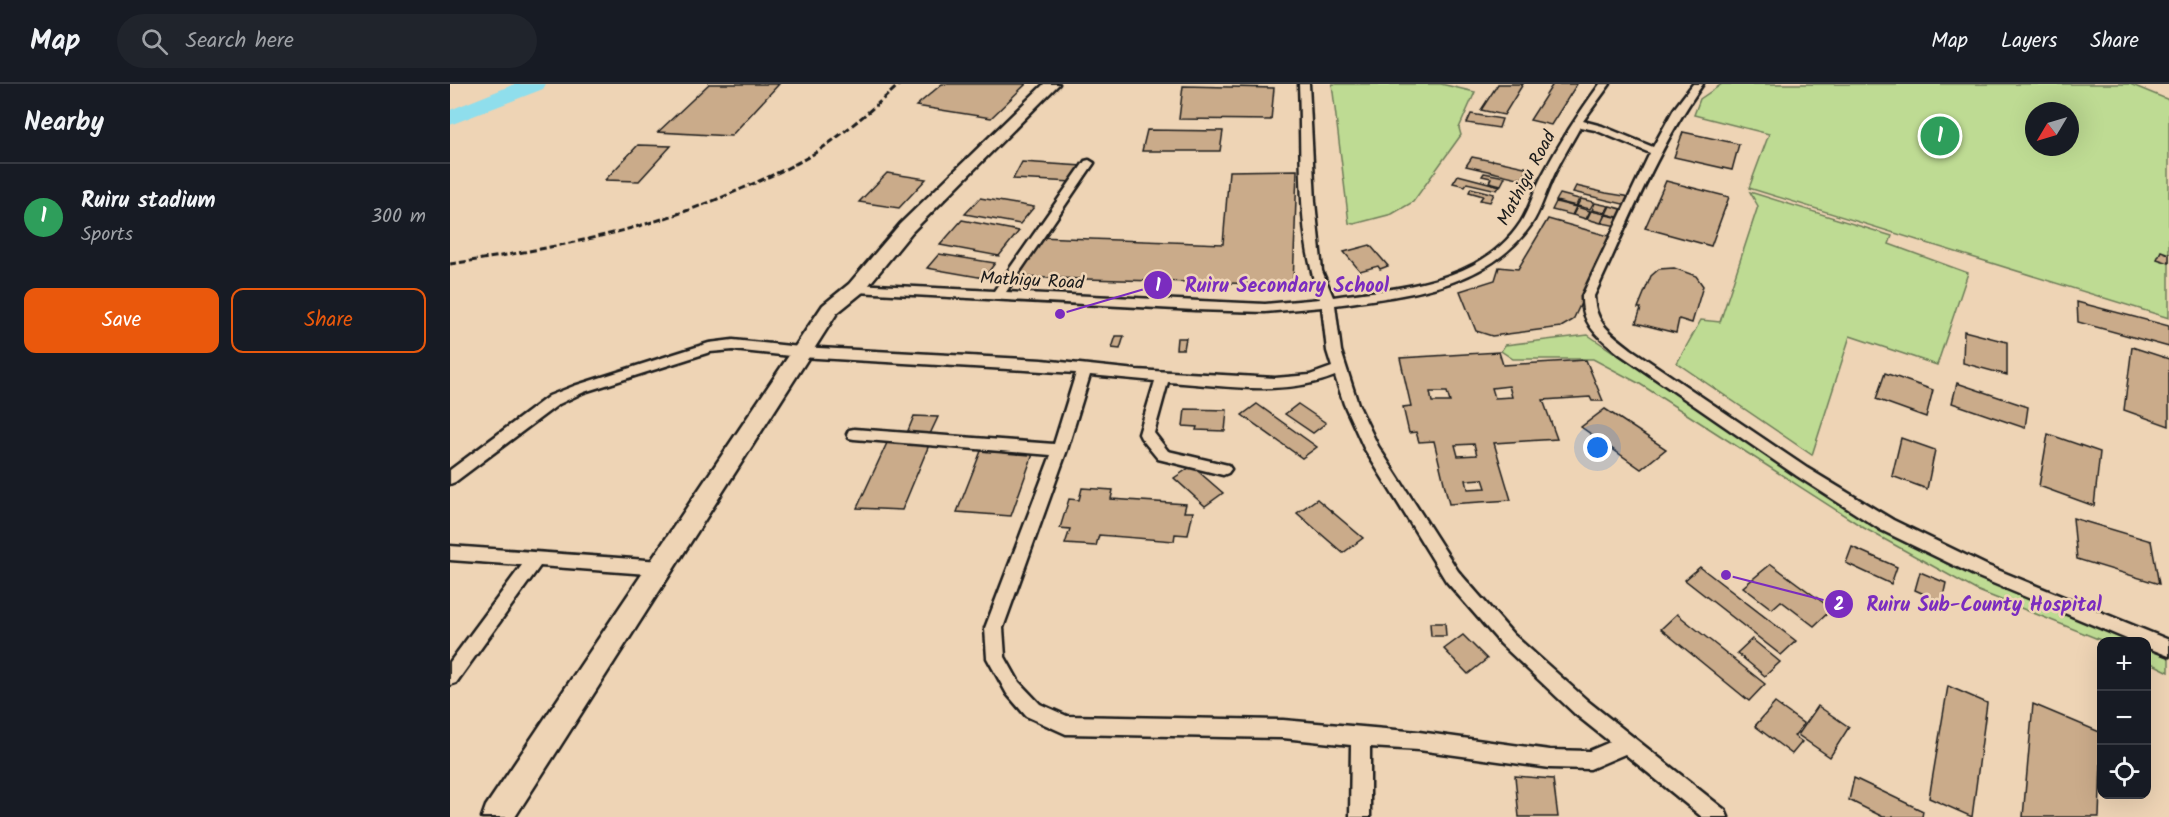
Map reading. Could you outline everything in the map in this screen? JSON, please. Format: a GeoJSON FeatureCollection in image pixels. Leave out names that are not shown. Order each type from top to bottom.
{"type":"FeatureCollection","features":[{"type":"Feature","properties":{"kind":"main road"},"geometry":{"type":"LineString","coordinates":[[498,817],[830,309],[856,288],[906,228],[1052,84]]}},
{"type":"Feature","properties":{"kind":"street"},"geometry":{"type":"LineString","coordinates":[[1304,84],[1309,202],[1316,271],[1328,302],[1334,351],[1351,404],[1371,448],[1404,504],[1452,576],[1507,639],[1582,708],[1718,817]]}},
{"type":"Feature","properties":{"kind":"street","name":"Mathigu Road"},"geometry":{"type":"LineString","coordinates":[[856,288],[1253,308],[1328,302],[1442,283],[1489,261],[1510,244],[1527,222],[1547,177],[1577,123],[1605,84]]}},
{"type":"Feature","properties":{"kind":"street"},"geometry":{"type":"LineString","coordinates":[[1698,84],[1679,109],[1588,296],[1588,311],[1601,332],[1726,422],[1887,525],[1982,571],[2169,648]]}},
{"type":"Feature","properties":{"kind":"street"},"geometry":{"type":"LineString","coordinates":[[1577,123],[1598,128],[1657,152]]}},
{"type":"Feature","properties":{"kind":"street"},"geometry":{"type":"LineString","coordinates":[[997,296],[1089,163]]}},
{"type":"Feature","properties":{"kind":"street"},"geometry":{"type":"LineString","coordinates":[[450,478],[554,400],[579,389],[709,348],[733,345],[800,352],[1042,365],[1163,376],[1298,382],[1312,380],[1340,369]]}},
{"type":"Feature","properties":{"kind":"street"},"geometry":{"type":"LineString","coordinates":[[1084,370],[1060,450],[994,627],[996,658],[1013,688],[1033,710],[1066,725],[1282,729],[1361,738],[1419,741],[1550,759],[1590,760],[1626,744]]}},
{"type":"Feature","properties":{"kind":"street"},"geometry":{"type":"LineString","coordinates":[[1163,376],[1146,434],[1153,446],[1163,455],[1223,469]]}},
{"type":"Feature","properties":{"kind":"street"},"geometry":{"type":"LineString","coordinates":[[854,434],[1060,450]]}},
{"type":"Feature","properties":{"kind":"street"},"geometry":{"type":"LineString","coordinates":[[450,553],[661,568]]}},
{"type":"Feature","properties":{"kind":"street"},"geometry":{"type":"LineString","coordinates":[[450,677],[536,559]]}},
{"type":"Feature","properties":{"kind":"street"},"geometry":{"type":"LineString","coordinates":[[1359,817],[1361,738]]}},
{"type":"Feature","properties":{"kind":"green space"},"geometry":{"type":"Polygon","coordinates":[[[1332,84],[1441,84],[1475,92],[1459,128],[1461,135],[1413,202],[1392,214],[1354,224],[1349,223],[1332,84]]]}},
{"type":"Feature","properties":{"kind":"green space"},"geometry":{"type":"Polygon","coordinates":[[[1722,84],[2130,84],[2169,100],[2169,318],[1749,188],[1769,134],[1694,115],[1700,99],[1722,84]]]}},
{"type":"Feature","properties":{"kind":"green space"},"geometry":{"type":"Polygon","coordinates":[[[1750,192],[1892,236],[1889,244],[1968,273],[1937,365],[1850,336],[1812,455],[1677,363],[1701,320],[1720,322],[1758,206],[1750,192]]]}},
{"type":"Feature","properties":{"kind":"green space"},"geometry":{"type":"Polygon","coordinates":[[[1588,335],[1763,453],[1947,564],[2123,637],[2097,639],[1976,590],[1864,528],[1640,384],[1593,359],[1513,359],[1501,351],[1505,345],[1588,335]]]}},
{"type":"Feature","properties":{"kind":"green space"},"geometry":{"type":"Polygon","coordinates":[[[2151,649],[2169,657],[2169,672],[2151,663],[2151,649]]]}},
{"type":"Feature","properties":{"kind":"building"},"geometry":{"type":"Polygon","coordinates":[[[709,84],[779,84],[731,136],[658,132],[709,84]]]}},
{"type":"Feature","properties":{"kind":"building"},"geometry":{"type":"Polygon","coordinates":[[[942,84],[1026,84],[991,118],[916,106],[942,84]]]}},
{"type":"Feature","properties":{"kind":"building"},"geometry":{"type":"Polygon","coordinates":[[[1498,84],[1523,84],[1504,115],[1481,110],[1498,84]]]}},
{"type":"Feature","properties":{"kind":"building"},"geometry":{"type":"Polygon","coordinates":[[[1553,84],[1577,84],[1551,125],[1530,120],[1553,84]]]}},
{"type":"Feature","properties":{"kind":"building"},"geometry":{"type":"Polygon","coordinates":[[[1183,86],[1274,88],[1271,120],[1179,119],[1183,86]]]}},
{"type":"Feature","properties":{"kind":"building"},"geometry":{"type":"Polygon","coordinates":[[[1471,114],[1502,119],[1499,128],[1467,123],[1471,114]]]}},
{"type":"Feature","properties":{"kind":"building"},"geometry":{"type":"Polygon","coordinates":[[[1147,130],[1223,131],[1220,151],[1142,151],[1147,130]]]}},
{"type":"Feature","properties":{"kind":"building"},"geometry":{"type":"Polygon","coordinates":[[[1683,132],[1739,144],[1732,170],[1674,157],[1683,132]]]}},
{"type":"Feature","properties":{"kind":"building"},"geometry":{"type":"Polygon","coordinates":[[[638,145],[671,146],[639,181],[605,180],[638,145]]]}},
{"type":"Feature","properties":{"kind":"building"},"geometry":{"type":"Polygon","coordinates":[[[1472,157],[1529,168],[1522,179],[1466,166],[1472,157]]]}},
{"type":"Feature","properties":{"kind":"building"},"geometry":{"type":"Polygon","coordinates":[[[1022,162],[1082,166],[1074,182],[1013,179],[1022,162]]]}},
{"type":"Feature","properties":{"kind":"building"},"geometry":{"type":"Polygon","coordinates":[[[1297,170],[1293,285],[1016,277],[1038,237],[1223,244],[1229,171],[1297,170]]]}},
{"type":"Feature","properties":{"kind":"building"},"geometry":{"type":"Polygon","coordinates":[[[887,173],[926,179],[899,208],[859,202],[887,173]]]}},
{"type":"Feature","properties":{"kind":"building"},"geometry":{"type":"Polygon","coordinates":[[[1484,173],[1505,177],[1501,185],[1489,182],[1491,178],[1482,176],[1484,173]]]}},
{"type":"Feature","properties":{"kind":"building"},"geometry":{"type":"Polygon","coordinates":[[[1458,175],[1500,186],[1497,190],[1467,183],[1465,186],[1453,183],[1458,175]]]}},
{"type":"Feature","properties":{"kind":"building"},"geometry":{"type":"Polygon","coordinates":[[[1666,181],[1729,197],[1711,246],[1645,228],[1666,181]]]}},
{"type":"Feature","properties":{"kind":"building"},"geometry":{"type":"Polygon","coordinates":[[[1576,186],[1631,197],[1627,205],[1573,192],[1576,186]]]}},
{"type":"Feature","properties":{"kind":"building"},"geometry":{"type":"Polygon","coordinates":[[[1471,188],[1494,194],[1490,202],[1480,200],[1483,196],[1469,192],[1471,188]]]}},
{"type":"Feature","properties":{"kind":"building"},"geometry":{"type":"Polygon","coordinates":[[[1560,194],[1579,199],[1576,206],[1556,201],[1560,194]]]}},
{"type":"Feature","properties":{"kind":"building"},"geometry":{"type":"Polygon","coordinates":[[[980,198],[1034,207],[1020,224],[965,214],[980,198]]]}},
{"type":"Feature","properties":{"kind":"building"},"geometry":{"type":"Polygon","coordinates":[[[1581,199],[1594,202],[1590,209],[1577,206],[1581,199]]]}},
{"type":"Feature","properties":{"kind":"building"},"geometry":{"type":"Polygon","coordinates":[[[1556,202],[1576,207],[1572,215],[1552,210],[1556,202]]]}},
{"type":"Feature","properties":{"kind":"building"},"geometry":{"type":"Polygon","coordinates":[[[1595,203],[1609,206],[1605,213],[1592,210],[1595,203]]]}},
{"type":"Feature","properties":{"kind":"building"},"geometry":{"type":"Polygon","coordinates":[[[1610,206],[1625,210],[1621,218],[1606,214],[1610,206]]]}},
{"type":"Feature","properties":{"kind":"building"},"geometry":{"type":"Polygon","coordinates":[[[1577,207],[1590,211],[1586,219],[1573,215],[1577,207]]]}},
{"type":"Feature","properties":{"kind":"building"},"geometry":{"type":"Polygon","coordinates":[[[1591,211],[1605,214],[1601,223],[1587,219],[1591,211]]]}},
{"type":"Feature","properties":{"kind":"building"},"geometry":{"type":"Polygon","coordinates":[[[1606,215],[1620,218],[1617,226],[1602,223],[1606,215]]]}},
{"type":"Feature","properties":{"kind":"building"},"geometry":{"type":"Polygon","coordinates":[[[1548,219],[1612,237],[1573,320],[1561,327],[1492,336],[1476,331],[1460,291],[1495,280],[1499,267],[1518,269],[1548,219]]]}},
{"type":"Feature","properties":{"kind":"building"},"geometry":{"type":"Polygon","coordinates":[[[962,220],[1019,231],[999,256],[940,245],[962,220]]]}},
{"type":"Feature","properties":{"kind":"building"},"geometry":{"type":"Polygon","coordinates":[[[1370,245],[1388,266],[1360,271],[1344,252],[1370,245]]]}},
{"type":"Feature","properties":{"kind":"building"},"geometry":{"type":"Polygon","coordinates":[[[2161,251],[2169,254],[2169,263],[2157,259],[2161,251]]]}},
{"type":"Feature","properties":{"kind":"building"},"geometry":{"type":"Polygon","coordinates":[[[939,254],[995,263],[984,278],[927,268],[939,254]]]}},
{"type":"Feature","properties":{"kind":"building"},"geometry":{"type":"Polygon","coordinates":[[[1674,268],[1696,276],[1703,286],[1692,323],[1679,319],[1676,333],[1636,323],[1641,308],[1638,308],[1651,276],[1659,269],[1674,268]]]}},
{"type":"Feature","properties":{"kind":"building"},"geometry":{"type":"Polygon","coordinates":[[[2077,302],[2169,326],[2169,347],[2078,322],[2077,302]]]}},
{"type":"Feature","properties":{"kind":"building"},"geometry":{"type":"Polygon","coordinates":[[[1964,331],[2007,342],[2007,375],[1963,363],[1964,331]]]}},
{"type":"Feature","properties":{"kind":"building"},"geometry":{"type":"Polygon","coordinates":[[[1116,336],[1124,336],[1120,349],[1112,348],[1116,336]]]}},
{"type":"Feature","properties":{"kind":"building"},"geometry":{"type":"Polygon","coordinates":[[[1177,338],[1186,338],[1184,349],[1176,349],[1177,338]]]}},
{"type":"Feature","properties":{"kind":"building"},"geometry":{"type":"Polygon","coordinates":[[[2132,347],[2169,359],[2169,426],[2124,410],[2132,347]]]}},
{"type":"Feature","properties":{"kind":"building"},"geometry":{"type":"Polygon","coordinates":[[[1499,352],[1503,365],[1586,360],[1603,401],[1592,401],[1590,397],[1543,400],[1557,439],[1494,443],[1511,500],[1449,504],[1434,441],[1419,442],[1416,432],[1409,433],[1403,407],[1411,406],[1400,358],[1499,352]],[[1509,386],[1492,388],[1495,398],[1512,397],[1509,386]],[[1430,392],[1432,402],[1450,402],[1447,392],[1430,392]],[[1474,444],[1455,445],[1458,456],[1477,455],[1474,444]],[[1483,479],[1466,480],[1468,489],[1486,488],[1483,479]]]}},
{"type":"Feature","properties":{"kind":"building"},"geometry":{"type":"Polygon","coordinates":[[[1885,373],[1933,390],[1926,417],[1876,399],[1885,373]]]}},
{"type":"Feature","properties":{"kind":"building"},"geometry":{"type":"Polygon","coordinates":[[[1957,383],[2028,407],[2025,428],[1952,403],[1957,383]]]}},
{"type":"Feature","properties":{"kind":"building"},"geometry":{"type":"Polygon","coordinates":[[[1257,404],[1317,447],[1302,458],[1242,415],[1257,404]]]}},
{"type":"Feature","properties":{"kind":"building"},"geometry":{"type":"Polygon","coordinates":[[[1298,404],[1326,423],[1313,433],[1285,414],[1298,404]]]}},
{"type":"Feature","properties":{"kind":"building"},"geometry":{"type":"Polygon","coordinates":[[[1185,409],[1227,410],[1225,431],[1196,430],[1197,427],[1183,426],[1185,409]]]}},
{"type":"Feature","properties":{"kind":"building"},"geometry":{"type":"Polygon","coordinates":[[[1605,409],[1666,449],[1641,469],[1581,427],[1605,409]]]}},
{"type":"Feature","properties":{"kind":"building"},"geometry":{"type":"Polygon","coordinates":[[[914,416],[938,417],[930,434],[907,433],[914,416]]]}},
{"type":"Feature","properties":{"kind":"building"},"geometry":{"type":"Polygon","coordinates":[[[2048,434],[2100,452],[2094,506],[2039,486],[2048,434]]]}},
{"type":"Feature","properties":{"kind":"building"},"geometry":{"type":"Polygon","coordinates":[[[1901,438],[1935,450],[1927,489],[1892,476],[1901,438]]]}},
{"type":"Feature","properties":{"kind":"building"},"geometry":{"type":"Polygon","coordinates":[[[887,443],[929,445],[902,510],[857,508],[887,443]]]}},
{"type":"Feature","properties":{"kind":"building"},"geometry":{"type":"Polygon","coordinates":[[[981,451],[1033,454],[1011,516],[957,512],[981,451]]]}},
{"type":"Feature","properties":{"kind":"building"},"geometry":{"type":"Polygon","coordinates":[[[1192,466],[1223,493],[1205,506],[1174,478],[1192,466]]]}},
{"type":"Feature","properties":{"kind":"building"},"geometry":{"type":"Polygon","coordinates":[[[1082,488],[1113,490],[1111,499],[1186,504],[1184,512],[1193,512],[1188,535],[1175,534],[1174,541],[1099,535],[1096,546],[1065,544],[1070,529],[1060,528],[1069,499],[1079,500],[1082,488]]]}},
{"type":"Feature","properties":{"kind":"building"},"geometry":{"type":"Polygon","coordinates":[[[1317,499],[1363,538],[1343,553],[1297,513],[1317,499]]]}},
{"type":"Feature","properties":{"kind":"building"},"geometry":{"type":"Polygon","coordinates":[[[2073,518],[2151,541],[2159,584],[2077,559],[2073,518]]]}},
{"type":"Feature","properties":{"kind":"building"},"geometry":{"type":"Polygon","coordinates":[[[1852,547],[1897,567],[1891,584],[1846,563],[1852,547]]]}},
{"type":"Feature","properties":{"kind":"building"},"geometry":{"type":"Polygon","coordinates":[[[1771,564],[1832,609],[1814,626],[1781,601],[1772,609],[1743,587],[1771,564]]]}},
{"type":"Feature","properties":{"kind":"building"},"geometry":{"type":"Polygon","coordinates":[[[1700,567],[1796,641],[1781,655],[1685,580],[1700,567]]]}},
{"type":"Feature","properties":{"kind":"building"},"geometry":{"type":"Polygon","coordinates":[[[1920,572],[1946,583],[1942,602],[1915,590],[1920,572]]]}},
{"type":"Feature","properties":{"kind":"building"},"geometry":{"type":"Polygon","coordinates":[[[1677,614],[1765,684],[1749,701],[1661,629],[1677,614]]]}},
{"type":"Feature","properties":{"kind":"building"},"geometry":{"type":"Polygon","coordinates":[[[1430,623],[1445,623],[1446,636],[1431,636],[1430,623]]]}},
{"type":"Feature","properties":{"kind":"building"},"geometry":{"type":"Polygon","coordinates":[[[1463,635],[1487,659],[1468,674],[1444,649],[1463,635]]]}},
{"type":"Feature","properties":{"kind":"building"},"geometry":{"type":"Polygon","coordinates":[[[1752,639],[1780,662],[1765,676],[1737,653],[1752,639]]]}},
{"type":"Feature","properties":{"kind":"building"},"geometry":{"type":"Polygon","coordinates":[[[1948,686],[1987,703],[1972,817],[1929,798],[1948,686]]]}},
{"type":"Feature","properties":{"kind":"building"},"geometry":{"type":"Polygon","coordinates":[[[1775,703],[1804,724],[1794,736],[1802,742],[1792,754],[1755,726],[1775,703]]]}},
{"type":"Feature","properties":{"kind":"building"},"geometry":{"type":"Polygon","coordinates":[[[2033,704],[2097,731],[2099,817],[2023,817],[2033,704]]]}},
{"type":"Feature","properties":{"kind":"building"},"geometry":{"type":"Polygon","coordinates":[[[1818,706],[1849,727],[1830,757],[1798,735],[1818,706]]]}},
{"type":"Feature","properties":{"kind":"building"},"geometry":{"type":"Polygon","coordinates":[[[1515,776],[1553,779],[1558,817],[1519,817],[1515,776]]]}},
{"type":"Feature","properties":{"kind":"building"},"geometry":{"type":"Polygon","coordinates":[[[1854,778],[1923,811],[1922,817],[1883,817],[1849,800],[1854,778]]]}},
{"type":"Feature","properties":{"kind":"waterway"},"geometry":{"type":"LineString","coordinates":[[450,118],[535,84]]}},
{"type":"Feature","properties":{"kind":"railway"},"geometry":{"type":"LineString","coordinates":[[450,264],[598,237],[706,204],[779,172],[815,153],[848,129],[900,84]]}},
{"type":"Feature","properties":{"kind":"place","name":"Ruiru stadium"},"geometry":{"type":"Point","coordinates":[1940,136]}},
{"type":"Feature","properties":{"kind":"place","name":"Ruiru Secondary School"},"geometry":{"type":"Point","coordinates":[1060,314]}},
{"type":"Feature","properties":{"kind":"place","name":"Ruiru Sub-County Hospital"},"geometry":{"type":"Point","coordinates":[1726,575]}}]}
